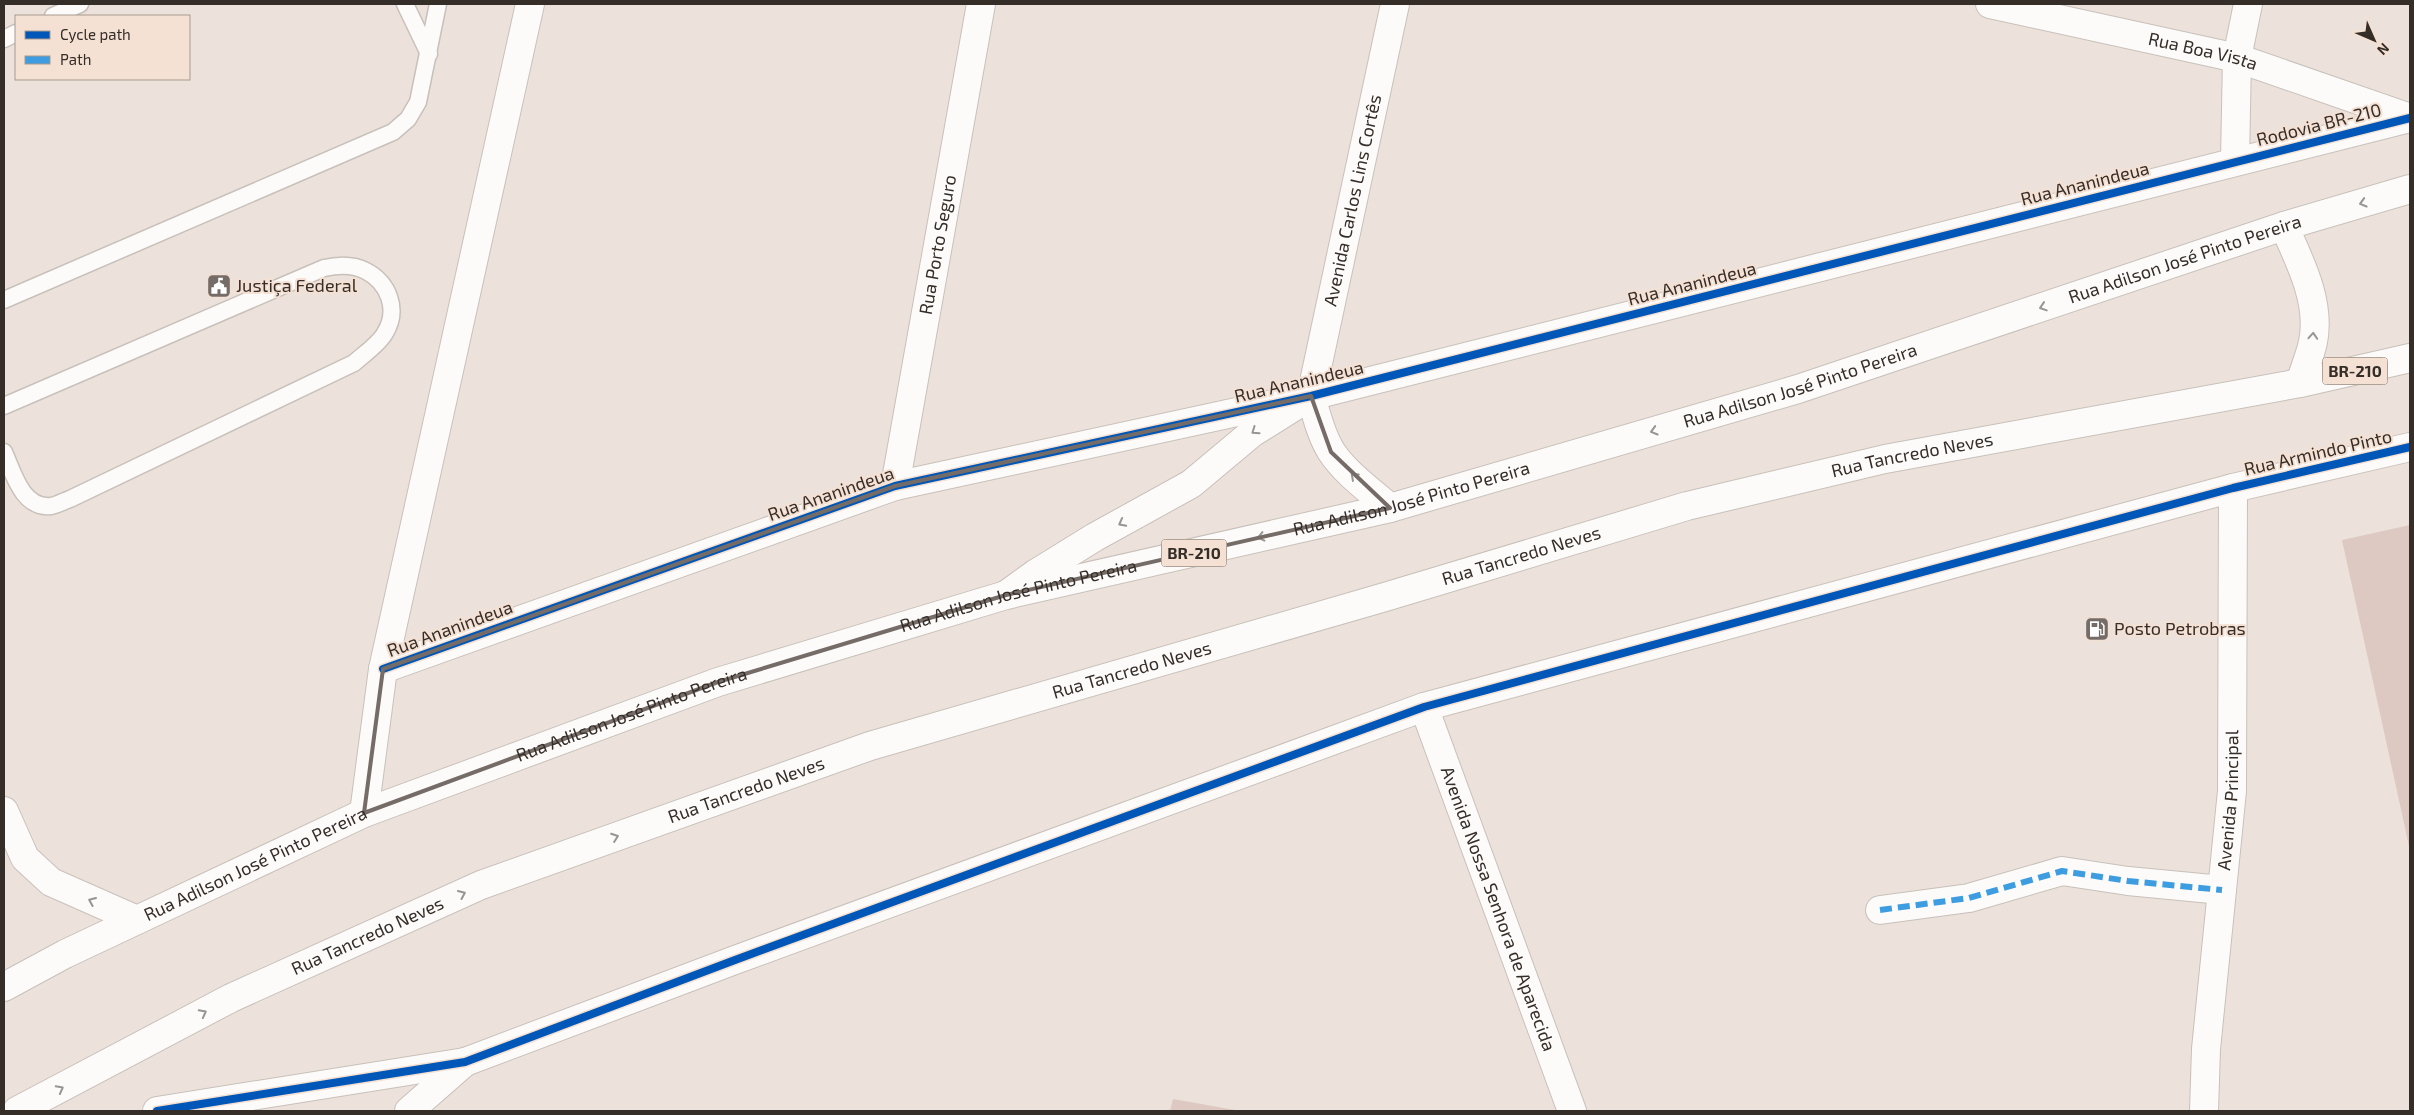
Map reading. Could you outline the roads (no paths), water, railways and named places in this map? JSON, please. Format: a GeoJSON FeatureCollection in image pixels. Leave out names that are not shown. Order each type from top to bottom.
{"type":"FeatureCollection","features":[{"type":"Feature","properties":{"kind":"street"},"geometry":{"type":"LineString","coordinates":[[364,813],[383,669],[530,4]]}},
{"type":"Feature","properties":{"kind":"street","name":"Rua Porto Seguro"},"geometry":{"type":"LineString","coordinates":[[895,486],[981,4]]}},
{"type":"Feature","properties":{"kind":"street","name":"Avenida Carlos Lins Cortês"},"geometry":{"type":"LineString","coordinates":[[1390,508],[1331,452],[1318,422],[1311,396],[1395,4]]}},
{"type":"Feature","properties":{"kind":"street","name":"Rua Boa Vista"},"geometry":{"type":"LineString","coordinates":[[1990,4],[2237,58],[2410,118]]}},
{"type":"Feature","properties":{"kind":"street"},"geometry":{"type":"LineString","coordinates":[[2235,162],[2237,58],[2248,4]]}},
{"type":"Feature","properties":{"kind":"street","name":"Rodovia BR-210"},"geometry":{"type":"LineString","coordinates":[[2235,162],[2410,118]]}},
{"type":"Feature","properties":{"kind":"street","name":"Rua Ananindeua"},"geometry":{"type":"LineString","coordinates":[[383,669],[895,486],[1311,396],[2235,162]]}},
{"type":"Feature","properties":{"kind":"street","name":"Rua Adilson José Pinto Pereira"},"geometry":{"type":"LineString","coordinates":[[4,987],[66,954],[364,813],[718,682],[1006,595],[1390,508],[1798,389],[2284,226],[2410,189]]}},
{"type":"Feature","properties":{"kind":"street"},"geometry":{"type":"LineString","coordinates":[[2284,226],[2302,266],[2313,301],[2313,340],[2300,383]]}},
{"type":"Feature","properties":{"kind":"street","name":"BR-210"},"geometry":{"type":"LineString","coordinates":[[2300,383],[2410,358]]}},
{"type":"Feature","properties":{"kind":"street","name":"Rua Tancredo Neves"},"geometry":{"type":"LineString","coordinates":[[16,1111],[231,998],[481,885],[870,746],[1385,597],[1687,506],[1885,459],[2300,383]]}},
{"type":"Feature","properties":{"kind":"street"},"geometry":{"type":"LineString","coordinates":[[1006,595],[1035,574],[1095,538],[1191,484],[1252,432],[1311,396]]}},
{"type":"Feature","properties":{"kind":"street","name":"Rua Armindo Pinto"},"geometry":{"type":"LineString","coordinates":[[465,1062],[734,960],[1424,707],[2233,488],[2410,447]]}},
{"type":"Feature","properties":{"kind":"street","name":"Avenida Principal"},"geometry":{"type":"LineString","coordinates":[[2204,1111],[2206,1049],[2232,791],[2233,488]]}},
{"type":"Feature","properties":{"kind":"street","name":"Avenida Nossa Senhora de Aparecida"},"geometry":{"type":"LineString","coordinates":[[1424,707],[1572,1111]]}},
{"type":"Feature","properties":{"kind":"street"},"geometry":{"type":"LineString","coordinates":[[4,811],[25,858],[51,882],[137,920]]}},
{"type":"Feature","properties":{"kind":"street"},"geometry":{"type":"LineString","coordinates":[[1880,910],[1969,898],[2062,871],[2128,881],[2222,890]]}},
{"type":"Feature","properties":{"kind":"street"},"geometry":{"type":"LineString","coordinates":[[157,1111],[465,1062]]}},
{"type":"Feature","properties":{"kind":"street"},"geometry":{"type":"LineString","coordinates":[[409,1111],[465,1062]]}},
{"type":"Feature","properties":{"kind":"lane"},"geometry":{"type":"LineString","coordinates":[[54,15],[80,4]]}},
{"type":"Feature","properties":{"kind":"lane"},"geometry":{"type":"LineString","coordinates":[[405,4],[429,54]]}},
{"type":"Feature","properties":{"kind":"lane"},"geometry":{"type":"LineString","coordinates":[[4,300],[393,132],[408,119],[418,102],[438,4]]}},
{"type":"Feature","properties":{"kind":"lane"},"geometry":{"type":"LineString","coordinates":[[4,406],[324,268],[341,265],[365,270],[381,282],[390,297],[392,312],[385,334],[354,363],[70,499],[50,506],[35,503],[23,494],[4,452]]}},
{"type":"Feature","properties":{"kind":"place","name":"Justiça Federal"},"geometry":{"type":"Point","coordinates":[219,286]}},
{"type":"Feature","properties":{"kind":"place","name":"Posto Petrobras"},"geometry":{"type":"Point","coordinates":[2097,629]}}]}
